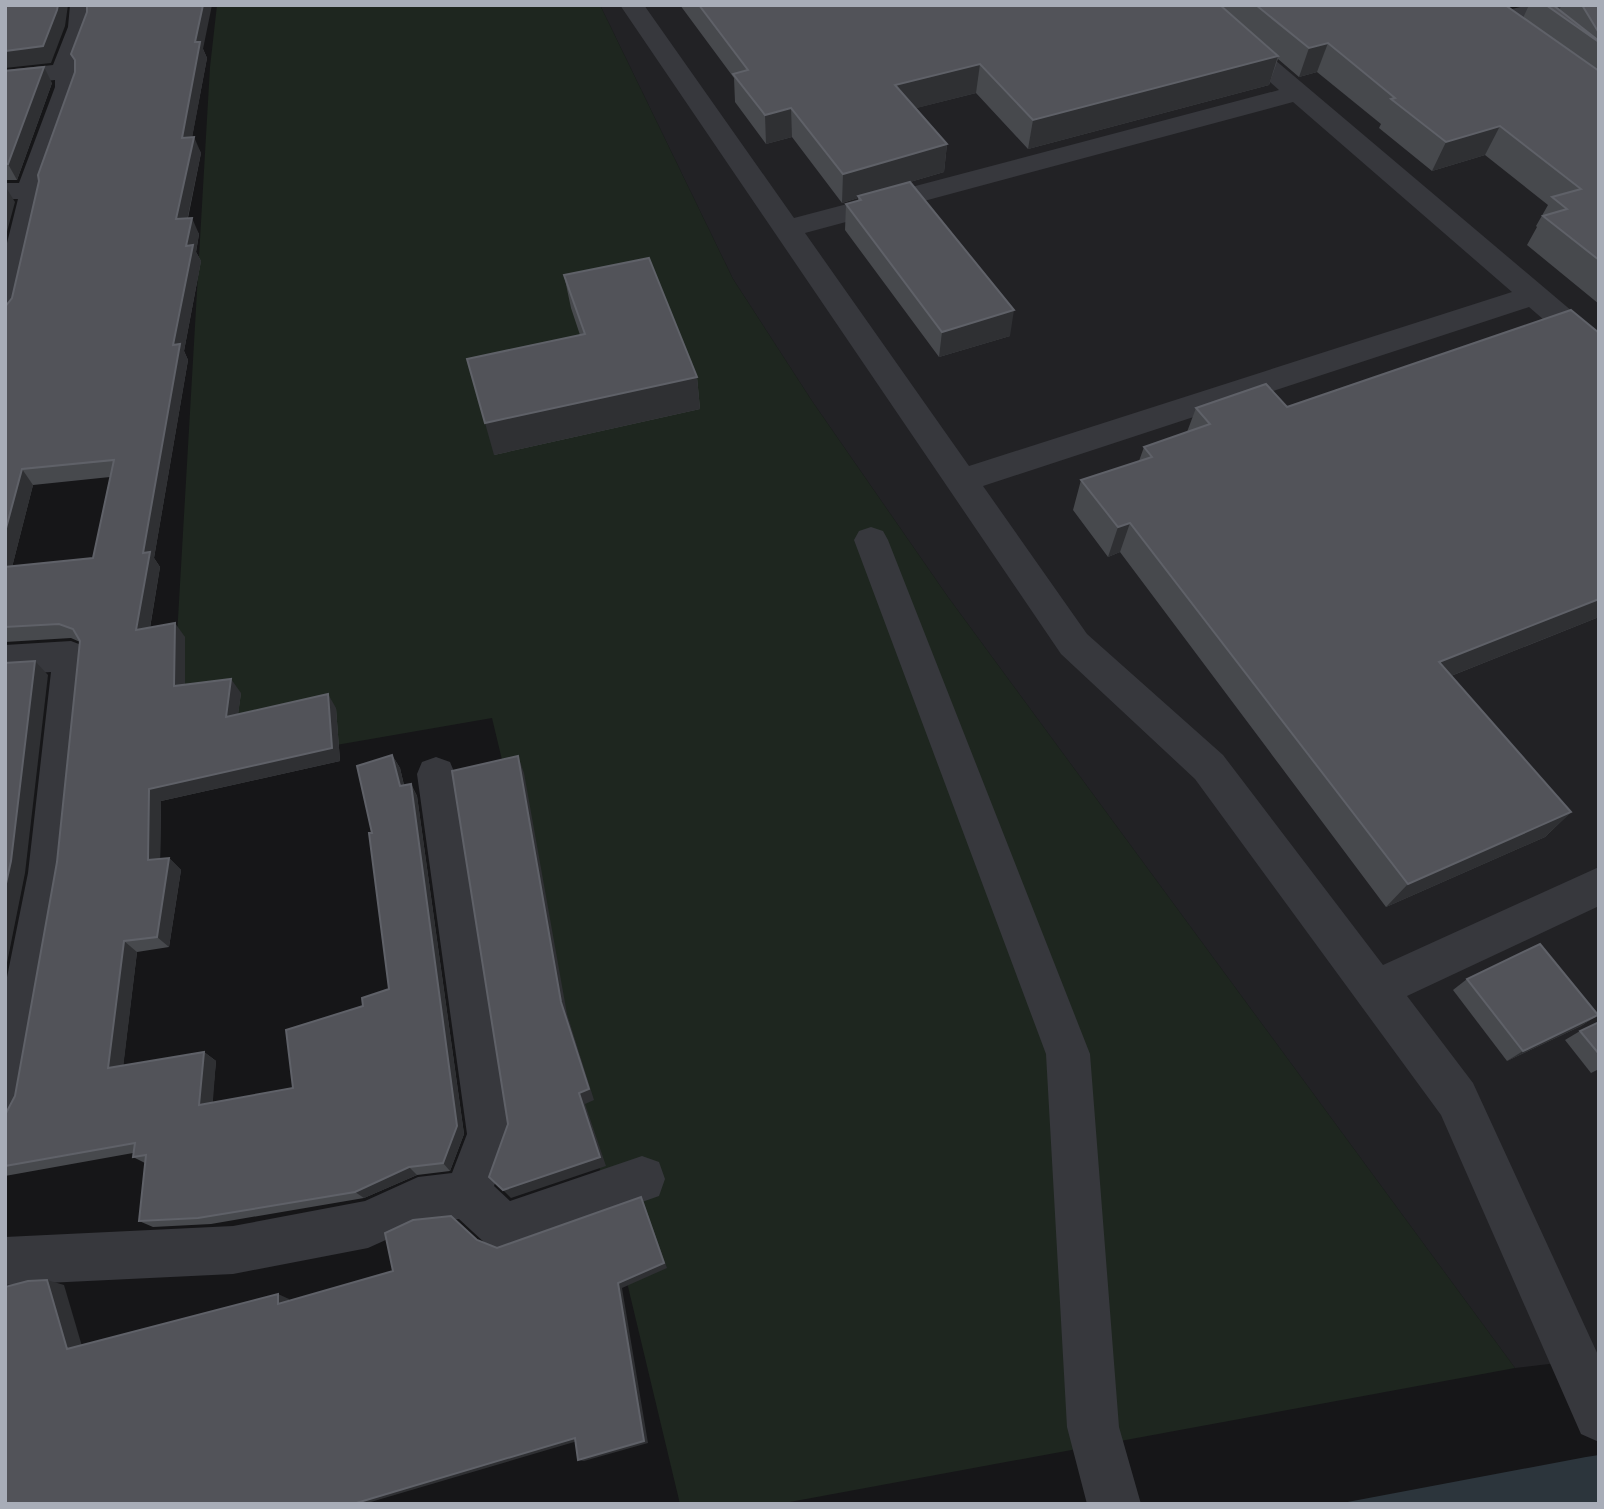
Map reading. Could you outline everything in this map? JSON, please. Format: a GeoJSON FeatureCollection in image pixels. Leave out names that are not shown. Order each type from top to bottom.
{"type":"FeatureCollection","features":[{"type":"Feature","properties":{"kind":"street"},"geometry":{"type":"LineString","coordinates":[[64,70],[80,27],[82,5]]}},
{"type":"Feature","properties":{"kind":"street"},"geometry":{"type":"LineString","coordinates":[[632,5],[1074,645],[1209,767],[1457,1099],[1599,1416]]}},
{"type":"Feature","properties":{"kind":"street"},"geometry":{"type":"LineString","coordinates":[[1195,5],[1599,351]]}},
{"type":"Feature","properties":{"kind":"street"},"geometry":{"type":"LineString","coordinates":[[1469,5],[1525,41]]}},
{"type":"Feature","properties":{"kind":"street"},"geometry":{"type":"LineString","coordinates":[[1493,20],[1564,5]]}},
{"type":"Feature","properties":{"kind":"street"},"geometry":{"type":"LineString","coordinates":[[5,78],[64,70]]}},
{"type":"Feature","properties":{"kind":"street"},"geometry":{"type":"LineString","coordinates":[[6,308],[32,197],[18,191],[68,87],[67,72],[64,70]]}},
{"type":"Feature","properties":{"kind":"street"},"geometry":{"type":"LineString","coordinates":[[787,229],[1297,93]]}},
{"type":"Feature","properties":{"kind":"street"},"geometry":{"type":"LineString","coordinates":[[961,481],[1533,295]]}},
{"type":"Feature","properties":{"kind":"street"},"geometry":{"type":"LineString","coordinates":[[871,540],[1068,1054],[1093,1427],[1112,1498]]}},
{"type":"Feature","properties":{"kind":"street"},"geometry":{"type":"LineString","coordinates":[[5,660],[71,656],[50,860],[5,1104]]}},
{"type":"Feature","properties":{"kind":"street"},"geometry":{"type":"LineString","coordinates":[[436,774],[490,1134],[467,1194]]}},
{"type":"Feature","properties":{"kind":"street"},"geometry":{"type":"LineString","coordinates":[[1376,989],[1599,886]]}},
{"type":"Feature","properties":{"kind":"street"},"geometry":{"type":"LineString","coordinates":[[467,1194],[503,1227],[642,1179]]}},
{"type":"Feature","properties":{"kind":"street"},"geometry":{"type":"LineString","coordinates":[[5,1261],[233,1250],[368,1224],[418,1201],[467,1194]]}},
{"type":"Feature","properties":{"kind":"shaded area"},"geometry":{"type":"Polygon","coordinates":[[[217,5],[600,5],[733,279],[812,401],[948,597],[1515,1368],[779,1504],[680,1504],[492,718],[169,774],[210,67],[217,5]]]}},
{"type":"Feature","properties":{"kind":"shaded area"},"geometry":{"type":"Polygon","coordinates":[[[600,5],[1432,5],[1599,134],[1599,1358],[1515,1368],[948,597],[812,401],[733,279],[600,5]]]}},
{"type":"Feature","properties":{"kind":"shaded area"},"geometry":{"type":"Polygon","coordinates":[[[1599,1455],[1599,1504],[1337,1504],[1586,1457],[1599,1455]]]}},
{"type":"Feature","properties":{"kind":"building"},"geometry":{"type":"Polygon","coordinates":[[[5,5],[58,5],[43,46],[5,51],[5,5]]]}},
{"type":"Feature","properties":{"kind":"building"},"geometry":{"type":"Polygon","coordinates":[[[87,5],[203,5],[195,42],[200,42],[182,138],[194,137],[176,219],[192,218],[186,246],[193,245],[173,345],[180,344],[143,553],[150,552],[136,630],[175,623],[174,686],[231,679],[226,717],[328,694],[332,748],[149,789],[148,860],[169,858],[157,937],[124,941],[108,1068],[204,1052],[199,1105],[293,1088],[286,1030],[363,1006],[362,998],[389,989],[369,833],[372,833],[357,766],[392,755],[400,786],[411,784],[457,1126],[443,1163],[409,1167],[355,1192],[198,1218],[139,1221],[146,1155],[133,1157],[135,1143],[5,1166],[5,1115],[15,1096],[57,862],[80,641],[73,629],[59,624],[5,627],[5,567],[93,558],[114,460],[22,469],[5,532],[5,307],[12,298],[39,181],[38,175],[75,72],[75,60],[71,54],[87,12],[87,5]]]}},
{"type":"Feature","properties":{"kind":"building"},"geometry":{"type":"Polygon","coordinates":[[[699,5],[1220,5],[1278,56],[1033,120],[980,64],[895,85],[947,144],[843,174],[791,108],[765,115],[733,74],[748,70],[699,5]]]}},
{"type":"Feature","properties":{"kind":"building"},"geometry":{"type":"Polygon","coordinates":[[[1256,5],[1505,5],[1599,71],[1599,260],[1543,216],[1567,209],[1552,197],[1581,189],[1500,126],[1446,142],[1391,99],[1395,98],[1328,43],[1309,48],[1256,5]]]}},
{"type":"Feature","properties":{"kind":"building"},"geometry":{"type":"Polygon","coordinates":[[[1546,5],[1553,5],[1599,42],[1546,5]]]}},
{"type":"Feature","properties":{"kind":"building"},"geometry":{"type":"Polygon","coordinates":[[[1582,5],[1599,5],[1599,33],[1582,5]]]}},
{"type":"Feature","properties":{"kind":"building"},"geometry":{"type":"Polygon","coordinates":[[[44,67],[8,164],[5,164],[5,71],[44,67]]]}},
{"type":"Feature","properties":{"kind":"building"},"geometry":{"type":"Polygon","coordinates":[[[910,182],[1014,310],[942,332],[846,204],[861,200],[858,196],[910,182]]]}},
{"type":"Feature","properties":{"kind":"building"},"geometry":{"type":"Polygon","coordinates":[[[649,258],[697,377],[485,423],[467,359],[585,334],[564,275],[649,258]]]}},
{"type":"Feature","properties":{"kind":"building"},"geometry":{"type":"Polygon","coordinates":[[[1571,310],[1599,333],[1599,599],[1439,662],[1571,812],[1408,884],[1130,523],[1118,527],[1081,480],[1152,457],[1144,447],[1210,424],[1196,408],[1266,384],[1287,407],[1571,310]]]}},
{"type":"Feature","properties":{"kind":"building"},"geometry":{"type":"Polygon","coordinates":[[[35,661],[11,861],[5,888],[5,663],[35,661]]]}},
{"type":"Feature","properties":{"kind":"building"},"geometry":{"type":"Polygon","coordinates":[[[518,756],[561,1002],[589,1089],[579,1093],[600,1157],[503,1190],[489,1177],[508,1124],[452,771],[518,756]]]}},
{"type":"Feature","properties":{"kind":"building"},"geometry":{"type":"Polygon","coordinates":[[[1540,944],[1598,1015],[1523,1051],[1467,979],[1540,944]]]}},
{"type":"Feature","properties":{"kind":"building"},"geometry":{"type":"Polygon","coordinates":[[[1599,1022],[1599,1054],[1580,1031],[1599,1022]]]}},
{"type":"Feature","properties":{"kind":"building"},"geometry":{"type":"Polygon","coordinates":[[[641,1197],[664,1263],[618,1283],[644,1441],[578,1460],[575,1438],[353,1504],[5,1504],[5,1287],[28,1281],[47,1280],[67,1349],[278,1294],[278,1304],[393,1271],[385,1233],[413,1220],[451,1216],[477,1240],[497,1248],[641,1197]]]}}]}
